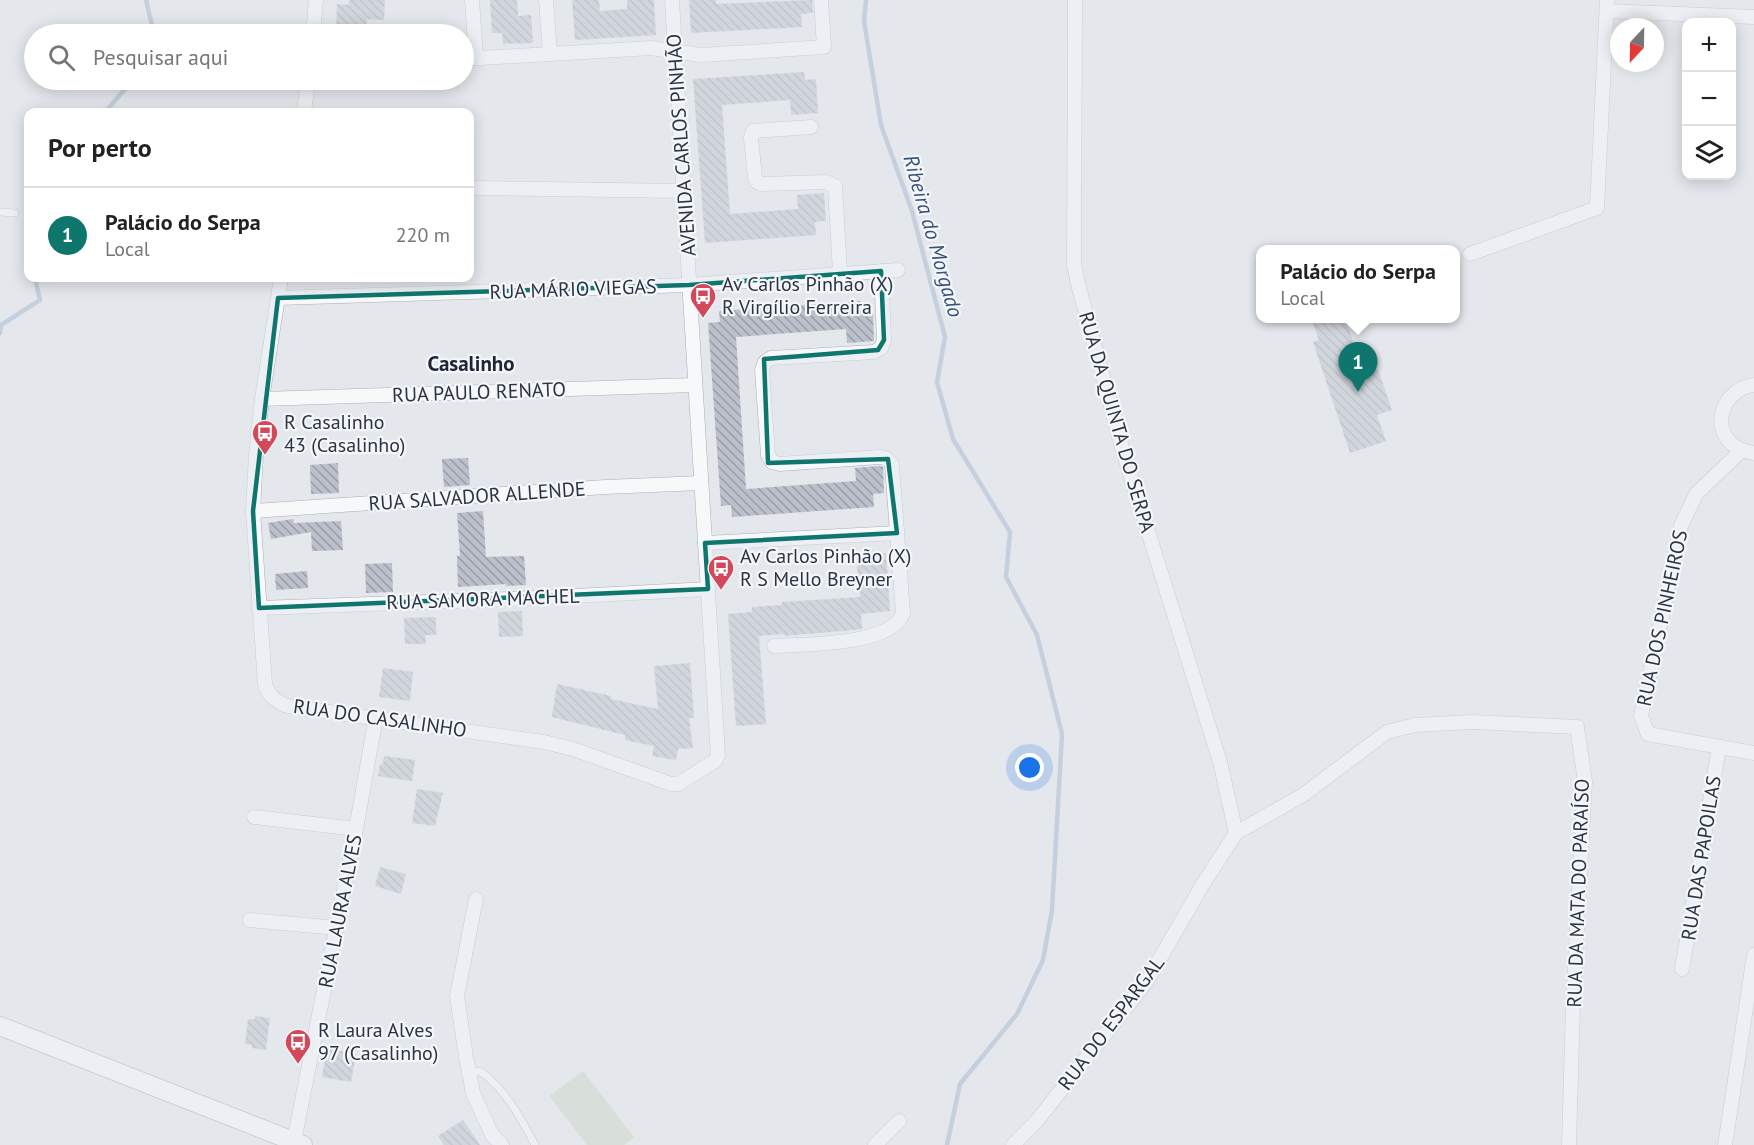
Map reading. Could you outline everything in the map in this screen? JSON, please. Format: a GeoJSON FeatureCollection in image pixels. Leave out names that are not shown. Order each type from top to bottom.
{"type":"FeatureCollection","features":[{"type":"Feature","properties":{"kind":"street"},"geometry":{"type":"LineString","coordinates":[[314,24],[316,0]]}},
{"type":"Feature","properties":{"kind":"street"},"geometry":{"type":"LineString","coordinates":[[471,24],[472,0]]}},
{"type":"Feature","properties":{"kind":"street"},"geometry":{"type":"LineString","coordinates":[[546,0],[550,54]]}},
{"type":"Feature","properties":{"kind":"street","name":"AVENIDA CARLOS PINHÃO"},"geometry":{"type":"LineString","coordinates":[[672,0],[718,756]]}},
{"type":"Feature","properties":{"kind":"street"},"geometry":{"type":"LineString","coordinates":[[474,59],[651,48],[701,55],[824,47],[821,0]]}},
{"type":"Feature","properties":{"kind":"street","name":"RUA DA QUINTA DO SERPA"},"geometry":{"type":"LineString","coordinates":[[1075,0],[1074,264],[1123,451],[1220,762],[1236,833]]}},
{"type":"Feature","properties":{"kind":"street"},"geometry":{"type":"LineString","coordinates":[[1470,254],[1596,208],[1607,5],[1754,17]]}},
{"type":"Feature","properties":{"kind":"street"},"geometry":{"type":"LineString","coordinates":[[304,108],[307,90]]}},
{"type":"Feature","properties":{"kind":"street"},"geometry":{"type":"LineString","coordinates":[[811,127],[753,131],[751,138],[755,178],[761,184],[826,182],[835,186],[840,273]]}},
{"type":"Feature","properties":{"kind":"street"},"geometry":{"type":"LineString","coordinates":[[474,188],[684,191]]}},
{"type":"Feature","properties":{"kind":"street","name":"RUA MÁRIO VIEGAS"},"geometry":{"type":"LineString","coordinates":[[278,298],[689,285],[898,270]]}},
{"type":"Feature","properties":{"kind":"street"},"geometry":{"type":"LineString","coordinates":[[774,646],[860,639],[876,635],[896,625],[903,613],[892,465],[888,459],[879,457],[780,464],[772,462],[768,455],[762,370],[765,362],[771,358],[878,350],[884,340],[881,271]]}},
{"type":"Feature","properties":{"kind":"street","name":"RUA DO CASALINHO"},"geometry":{"type":"LineString","coordinates":[[280,282],[262,399],[253,511],[265,684],[272,698],[287,706],[544,742],[573,749],[671,784],[678,784],[715,762],[718,756]]}},
{"type":"Feature","properties":{"kind":"street","name":"RUA PAULO RENATO"},"geometry":{"type":"LineString","coordinates":[[262,399],[696,385]]}},
{"type":"Feature","properties":{"kind":"street","name":"RUA DOS PINHEIROS"},"geometry":{"type":"LineString","coordinates":[[1754,385],[1735,391],[1727,400],[1722,411],[1721,423],[1725,434],[1732,444],[1748,452],[1696,494],[1681,526],[1641,716],[1648,734],[1754,753]]}},
{"type":"Feature","properties":{"kind":"street","name":"RUA SALVADOR ALLENDE"},"geometry":{"type":"LineString","coordinates":[[253,511],[605,487],[702,483]]}},
{"type":"Feature","properties":{"kind":"street"},"geometry":{"type":"LineString","coordinates":[[705,543],[897,533]]}},
{"type":"Feature","properties":{"kind":"street","name":"RUA SAMORA MACHEL"},"geometry":{"type":"LineString","coordinates":[[259,608],[708,589]]}},
{"type":"Feature","properties":{"kind":"street","name":"RUA LAURA ALVES"},"geometry":{"type":"LineString","coordinates":[[299,1143],[376,717]]}},
{"type":"Feature","properties":{"kind":"street","name":"RUA DA MATA DO PARAÍSO"},"geometry":{"type":"LineString","coordinates":[[1236,833],[1303,795],[1387,732],[1414,725],[1473,722],[1577,728],[1585,781],[1574,981],[1569,1145]]}},
{"type":"Feature","properties":{"kind":"street","name":"RUA DAS PAPOILAS"},"geometry":{"type":"LineString","coordinates":[[1682,969],[1719,747]]}},
{"type":"Feature","properties":{"kind":"street"},"geometry":{"type":"LineString","coordinates":[[254,817],[356,829]]}},
{"type":"Feature","properties":{"kind":"street","name":"RUA DO ESPARGAL"},"geometry":{"type":"LineString","coordinates":[[1013,1145],[1035,1122],[1147,981],[1203,884],[1236,833]]}},
{"type":"Feature","properties":{"kind":"street"},"geometry":{"type":"LineString","coordinates":[[476,899],[457,996],[473,1093],[492,1135],[502,1145]]}},
{"type":"Feature","properties":{"kind":"street"},"geometry":{"type":"LineString","coordinates":[[250,920],[337,928]]}},
{"type":"Feature","properties":{"kind":"street"},"geometry":{"type":"LineString","coordinates":[[1725,1145],[1754,956]]}},
{"type":"Feature","properties":{"kind":"street"},"geometry":{"type":"LineString","coordinates":[[0,1026],[299,1143]]}},
{"type":"Feature","properties":{"kind":"street"},"geometry":{"type":"LineString","coordinates":[[875,1145],[898,1121]]}},
{"type":"Feature","properties":{"kind":"lane"},"geometry":{"type":"LineString","coordinates":[[0,212],[15,213]]}},
{"type":"Feature","properties":{"kind":"lane"},"geometry":{"type":"LineString","coordinates":[[469,1072],[480,1071],[493,1080],[512,1106],[535,1145]]}},
{"type":"Feature","properties":{"kind":"highlighted area"},"geometry":{"type":"Polygon","coordinates":[[[881,271],[884,340],[878,350],[764,359],[768,463],[888,459],[897,533],[705,543],[708,589],[259,608],[253,511],[278,298],[689,285],[881,271]]]}},
{"type":"Feature","properties":{"kind":"green space"},"geometry":{"type":"Polygon","coordinates":[[[583,1071],[634,1137],[624,1145],[587,1145],[549,1096],[583,1071]]]}},
{"type":"Feature","properties":{"kind":"building"},"geometry":{"type":"Polygon","coordinates":[[[349,0],[385,0],[384,20],[367,19],[367,24],[336,24],[337,4],[349,5],[349,0]]]}},
{"type":"Feature","properties":{"kind":"building"},"geometry":{"type":"Polygon","coordinates":[[[490,0],[517,0],[518,16],[531,15],[533,43],[503,44],[502,33],[492,33],[490,0]]]}},
{"type":"Feature","properties":{"kind":"building"},"geometry":{"type":"Polygon","coordinates":[[[572,0],[599,0],[600,11],[627,9],[627,0],[654,0],[656,35],[575,40],[572,0]]]}},
{"type":"Feature","properties":{"kind":"building"},"geometry":{"type":"Polygon","coordinates":[[[689,0],[716,0],[716,4],[812,0],[813,13],[801,14],[802,27],[691,33],[689,0]]]}},
{"type":"Feature","properties":{"kind":"building"},"geometry":{"type":"Polygon","coordinates":[[[804,72],[805,80],[816,79],[818,113],[791,115],[790,100],[722,105],[730,214],[798,209],[797,195],[824,193],[826,221],[815,222],[816,235],[705,243],[693,79],[804,72]]]}},
{"type":"Feature","properties":{"kind":"building"},"geometry":{"type":"Polygon","coordinates":[[[861,301],[862,314],[873,313],[874,341],[847,343],[846,329],[736,337],[746,489],[856,481],[855,468],[879,466],[883,467],[884,493],[873,494],[874,507],[732,517],[731,505],[721,506],[708,323],[720,322],[719,311],[861,301]]]}},
{"type":"Feature","properties":{"kind":"building"},"geometry":{"type":"Polygon","coordinates":[[[1313,323],[1347,323],[1364,374],[1378,370],[1392,410],[1377,415],[1386,441],[1350,453],[1313,342],[1319,340],[1313,323]]]}},
{"type":"Feature","properties":{"kind":"building"},"geometry":{"type":"Polygon","coordinates":[[[468,458],[470,485],[444,487],[442,459],[468,458]]]}},
{"type":"Feature","properties":{"kind":"building"},"geometry":{"type":"Polygon","coordinates":[[[338,463],[339,493],[311,494],[310,465],[338,463]]]}},
{"type":"Feature","properties":{"kind":"building"},"geometry":{"type":"Polygon","coordinates":[[[483,511],[486,557],[524,556],[526,585],[458,587],[457,556],[460,556],[457,513],[483,511]]]}},
{"type":"Feature","properties":{"kind":"building"},"geometry":{"type":"Polygon","coordinates":[[[293,519],[294,523],[341,521],[343,550],[312,551],[311,532],[271,539],[268,523],[293,519]]]}},
{"type":"Feature","properties":{"kind":"building"},"geometry":{"type":"Polygon","coordinates":[[[886,553],[890,611],[861,614],[862,629],[759,636],[766,724],[736,726],[728,614],[752,612],[752,607],[782,605],[782,602],[860,597],[856,555],[886,553]]]}},
{"type":"Feature","properties":{"kind":"building"},"geometry":{"type":"Polygon","coordinates":[[[392,563],[393,592],[366,593],[365,564],[392,563]]]}},
{"type":"Feature","properties":{"kind":"building"},"geometry":{"type":"Polygon","coordinates":[[[307,571],[308,588],[276,590],[275,574],[307,571]]]}},
{"type":"Feature","properties":{"kind":"building"},"geometry":{"type":"Polygon","coordinates":[[[522,611],[523,636],[499,637],[498,612],[522,611]]]}},
{"type":"Feature","properties":{"kind":"building"},"geometry":{"type":"Polygon","coordinates":[[[436,617],[436,635],[425,635],[426,644],[405,644],[404,618],[436,617]]]}},
{"type":"Feature","properties":{"kind":"building"},"geometry":{"type":"Polygon","coordinates":[[[690,663],[694,718],[689,718],[693,748],[678,749],[676,760],[652,756],[654,746],[625,740],[625,735],[552,717],[557,684],[658,709],[654,666],[690,663]]]}},
{"type":"Feature","properties":{"kind":"building"},"geometry":{"type":"Polygon","coordinates":[[[383,668],[413,672],[410,701],[379,697],[383,668]]]}},
{"type":"Feature","properties":{"kind":"building"},"geometry":{"type":"Polygon","coordinates":[[[384,756],[415,760],[412,781],[378,776],[384,756]]]}},
{"type":"Feature","properties":{"kind":"building"},"geometry":{"type":"Polygon","coordinates":[[[417,789],[443,793],[435,826],[412,823],[417,789]]]}},
{"type":"Feature","properties":{"kind":"building"},"geometry":{"type":"Polygon","coordinates":[[[380,867],[406,874],[401,894],[375,886],[380,867]]]}},
{"type":"Feature","properties":{"kind":"building"},"geometry":{"type":"Polygon","coordinates":[[[255,1016],[270,1018],[266,1050],[252,1048],[252,1045],[245,1044],[248,1019],[255,1019],[255,1016]]]}},
{"type":"Feature","properties":{"kind":"building"},"geometry":{"type":"Polygon","coordinates":[[[327,1048],[356,1054],[351,1082],[322,1077],[327,1048]]]}},
{"type":"Feature","properties":{"kind":"building"},"geometry":{"type":"Polygon","coordinates":[[[463,1120],[480,1145],[444,1145],[438,1136],[463,1120]]]}},
{"type":"Feature","properties":{"kind":"waterway"},"geometry":{"type":"LineString","coordinates":[[146,0],[152,24]]}},
{"type":"Feature","properties":{"kind":"waterway","name":"Ribeira do Morgado"},"geometry":{"type":"LineString","coordinates":[[866,0],[864,21],[881,125],[912,211],[945,337],[937,382],[953,439],[1010,532],[1006,577],[1037,635],[1062,734],[1052,910],[1043,960],[1017,1014],[960,1084],[947,1145]]}},
{"type":"Feature","properties":{"kind":"waterway"},"geometry":{"type":"LineString","coordinates":[[108,108],[124,90]]}},
{"type":"Feature","properties":{"kind":"waterway"},"geometry":{"type":"LineString","coordinates":[[0,333],[1,325],[40,300],[36,282]]}},
{"type":"Feature","properties":{"kind":"place","name":"Av Carlos Pinhão (X) R Virgílio Ferreira"},"geometry":{"type":"Point","coordinates":[703,319]}},
{"type":"Feature","properties":{"kind":"place","name":"Palácio do Serpa"},"geometry":{"type":"Point","coordinates":[1358,392]}},
{"type":"Feature","properties":{"kind":"place","name":"R Casalinho 43 (Casalinho)"},"geometry":{"type":"Point","coordinates":[265,456]}},
{"type":"Feature","properties":{"kind":"place","name":"Av Carlos Pinhão (X) R S Mello Breyner"},"geometry":{"type":"Point","coordinates":[721,591]}},
{"type":"Feature","properties":{"kind":"place","name":"R Laura Alves 97 (Casalinho)"},"geometry":{"type":"Point","coordinates":[298,1065]}},
{"type":"Feature","properties":{"kind":"district","name":"Casalinho"},"geometry":{"type":"Point","coordinates":[471,364]}}]}
